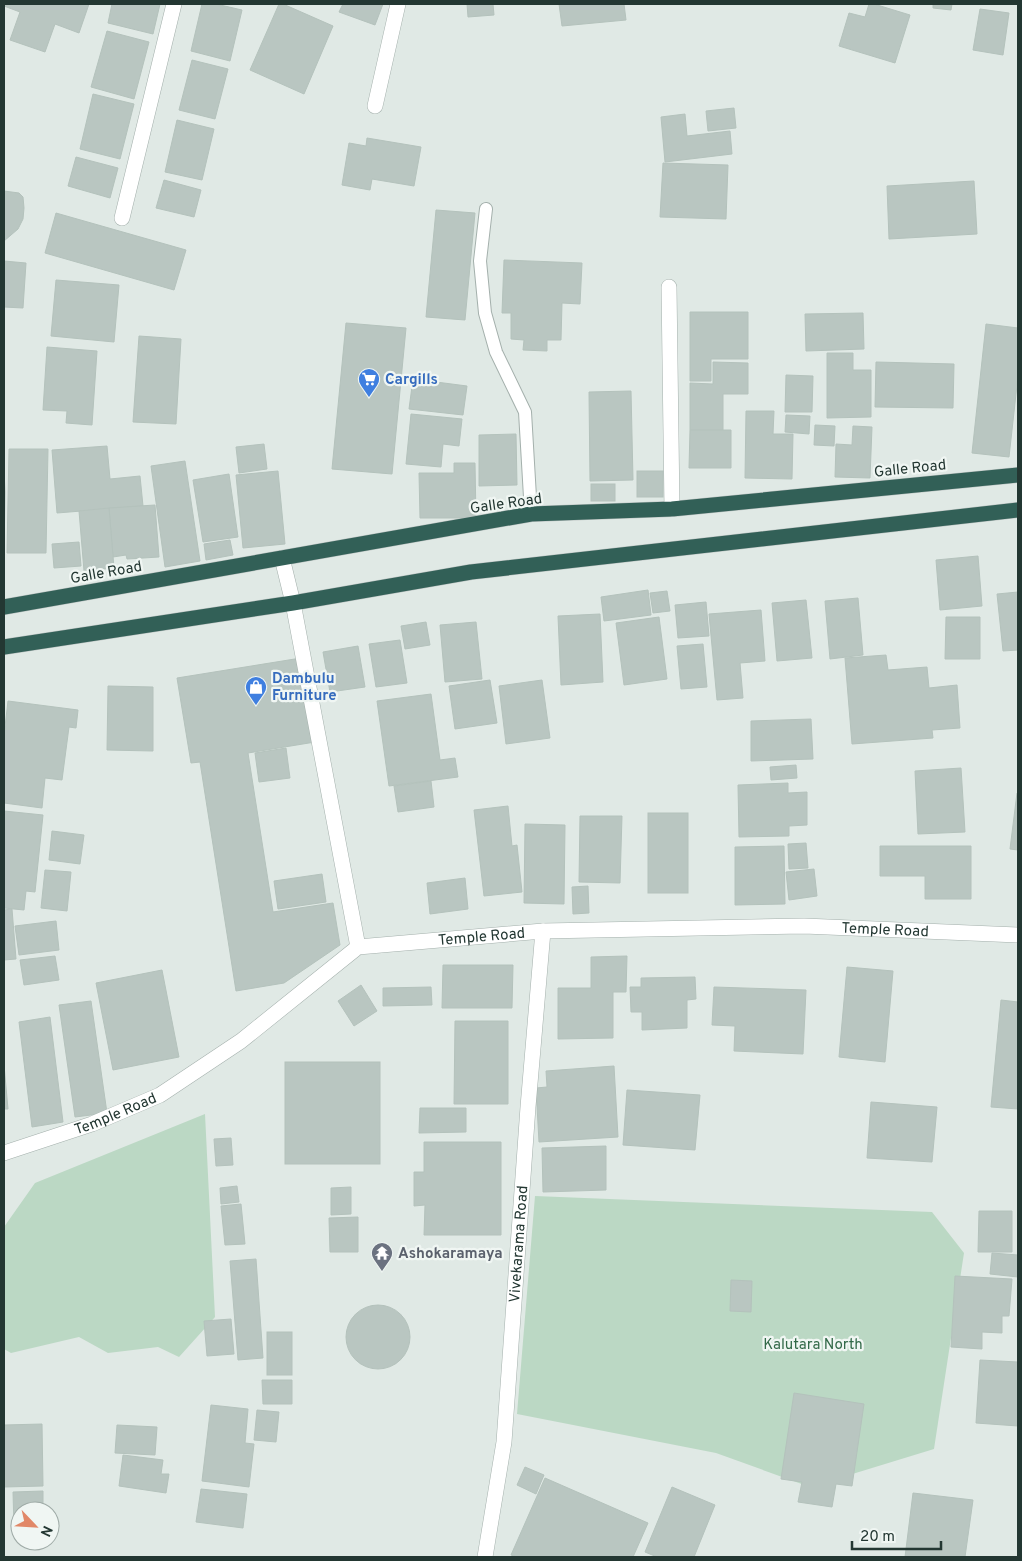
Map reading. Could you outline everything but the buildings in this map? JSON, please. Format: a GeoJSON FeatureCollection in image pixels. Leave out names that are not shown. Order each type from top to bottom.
{"type":"FeatureCollection","features":[{"type":"Feature","properties":{"kind":"highway","name":"Galle Road"},"geometry":{"type":"LineString","coordinates":[[4,607],[531,514],[672,509],[1018,475]]}},
{"type":"Feature","properties":{"kind":"highway"},"geometry":{"type":"LineString","coordinates":[[4,647],[293,603],[471,572],[1018,510]]}},
{"type":"Feature","properties":{"kind":"street"},"geometry":{"type":"LineString","coordinates":[[122,218],[174,4]]}},
{"type":"Feature","properties":{"kind":"street"},"geometry":{"type":"LineString","coordinates":[[375,106],[398,4]]}},
{"type":"Feature","properties":{"kind":"street"},"geometry":{"type":"LineString","coordinates":[[669,287],[672,509]]}},
{"type":"Feature","properties":{"kind":"street"},"geometry":{"type":"LineString","coordinates":[[282,558],[293,603],[358,947]]}},
{"type":"Feature","properties":{"kind":"street","name":"Temple Road"},"geometry":{"type":"LineString","coordinates":[[4,1153],[92,1124],[160,1095],[241,1041],[358,947],[543,931],[804,926],[1018,936]]}},
{"type":"Feature","properties":{"kind":"street","name":"Vivekarama Road"},"geometry":{"type":"LineString","coordinates":[[485,1557],[504,1442],[543,931]]}},
{"type":"Feature","properties":{"kind":"lane"},"geometry":{"type":"LineString","coordinates":[[486,209],[480,261],[485,312],[496,352],[526,412],[531,514]]}},
{"type":"Feature","properties":{"kind":"green space"},"geometry":{"type":"Polygon","coordinates":[[[205,1114],[215,1317],[179,1357],[158,1347],[108,1353],[79,1337],[11,1353],[4,1349],[4,1227],[35,1183],[205,1114]]]}},
{"type":"Feature","properties":{"kind":"green space","name":"Kalutara North"},"geometry":{"type":"Polygon","coordinates":[[[535,1196],[932,1212],[964,1253],[934,1449],[810,1487],[716,1453],[517,1414],[535,1196]]]}},
{"type":"Feature","properties":{"kind":"place","name":"Cargills"},"geometry":{"type":"Point","coordinates":[369,398]}},
{"type":"Feature","properties":{"kind":"place","name":"Dambulu Furniture"},"geometry":{"type":"Point","coordinates":[256,706]}},
{"type":"Feature","properties":{"kind":"place","name":"Ashokaramaya"},"geometry":{"type":"Point","coordinates":[382,1272]}}]}
